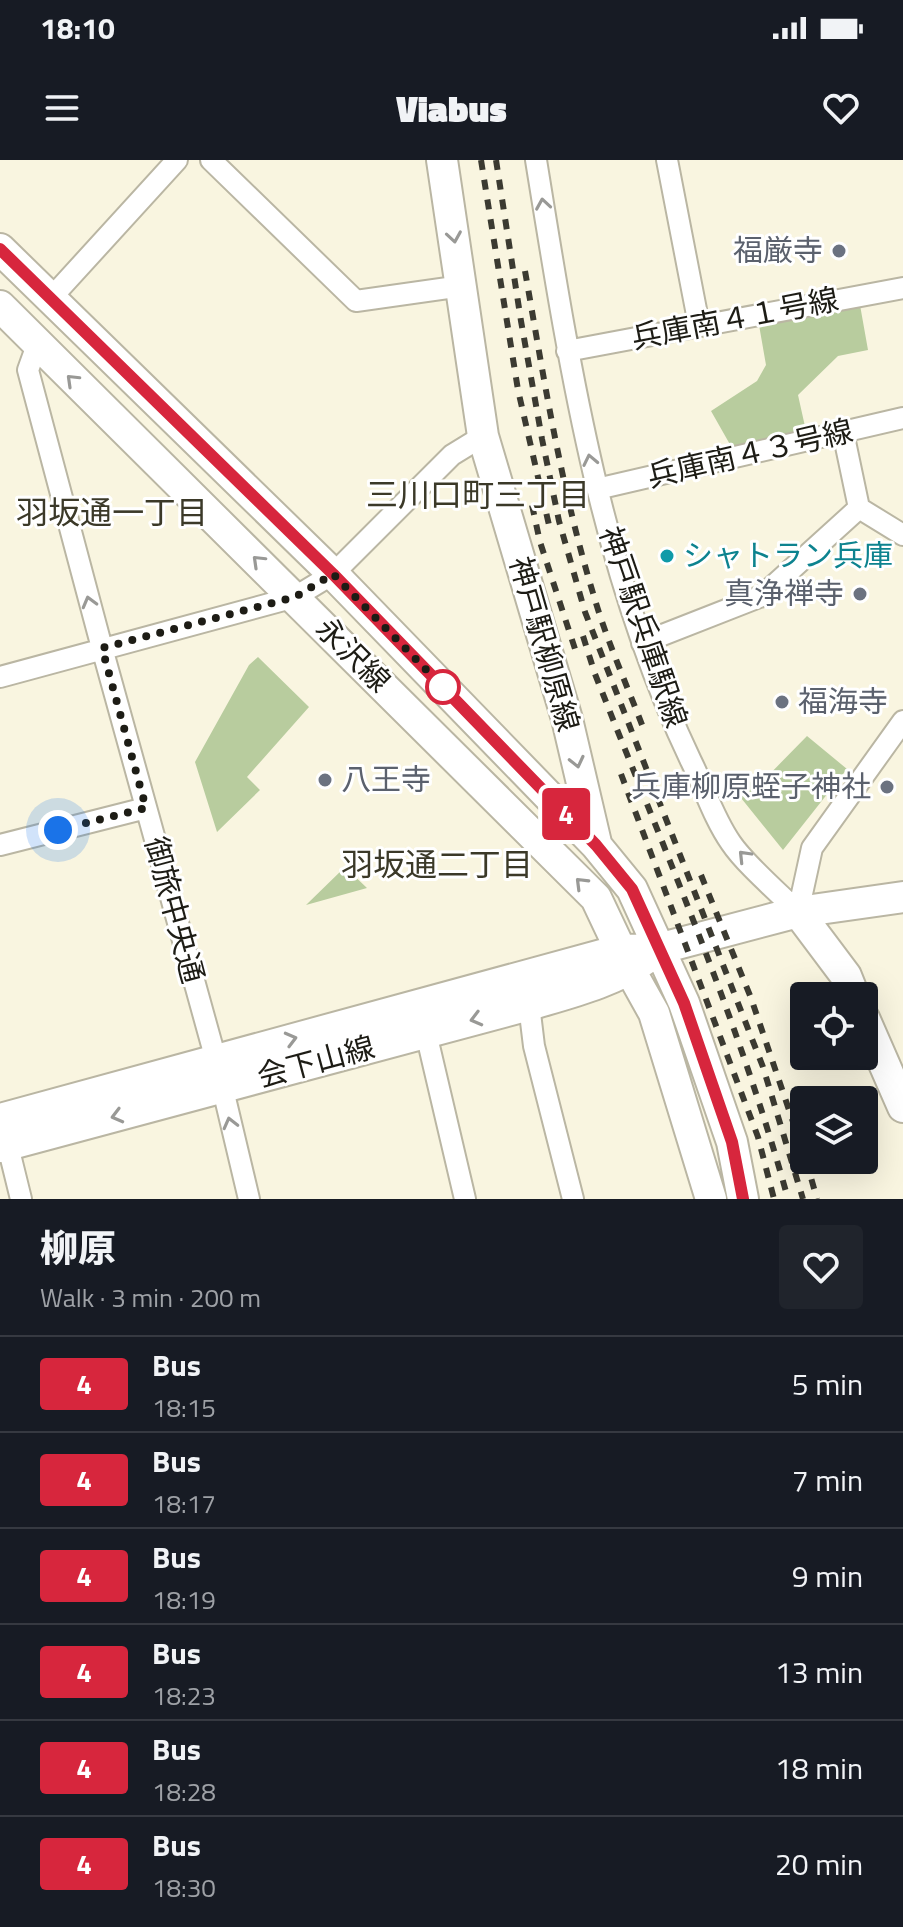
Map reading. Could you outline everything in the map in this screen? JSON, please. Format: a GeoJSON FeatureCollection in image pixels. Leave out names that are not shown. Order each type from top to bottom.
{"type":"FeatureCollection","features":[{"type":"Feature","properties":{"kind":"street"},"geometry":{"type":"LineString","coordinates":[[52,297],[177,160]]}},
{"type":"Feature","properties":{"kind":"street"},"geometry":{"type":"LineString","coordinates":[[211,160],[356,301],[462,286]]}},
{"type":"Feature","properties":{"kind":"street","name":"神戸駅柳原線"},"geometry":{"type":"LineString","coordinates":[[442,160],[483,436],[567,719],[596,845]]}},
{"type":"Feature","properties":{"kind":"street","name":"神戸駅兵庫駅線"},"geometry":{"type":"LineString","coordinates":[[536,160],[567,351],[597,489],[642,643],[679,734],[731,843],[798,912],[848,982]]}},
{"type":"Feature","properties":{"kind":"street"},"geometry":{"type":"LineString","coordinates":[[667,160],[699,325]]}},
{"type":"Feature","properties":{"kind":"street","name":"永沢線"},"geometry":{"type":"LineString","coordinates":[[0,249],[333,574],[596,845],[632,889],[684,1003],[732,1142],[743,1199]]}},
{"type":"Feature","properties":{"kind":"street","name":"兵庫南４１号線"},"geometry":{"type":"LineString","coordinates":[[567,351],[903,288]]}},
{"type":"Feature","properties":{"kind":"street","name":"永沢線"},"geometry":{"type":"LineString","coordinates":[[3,314],[295,597],[596,898],[654,1013],[711,1199]]}},
{"type":"Feature","properties":{"kind":"street","name":"御旅中央通"},"geometry":{"type":"LineString","coordinates":[[37,345],[28,370],[219,1074],[249,1199]]}},
{"type":"Feature","properties":{"kind":"street","name":"兵庫南４３号線"},"geometry":{"type":"LineString","coordinates":[[597,489],[903,418]]}},
{"type":"Feature","properties":{"kind":"street"},"geometry":{"type":"LineString","coordinates":[[843,432],[859,508],[903,535]]}},
{"type":"Feature","properties":{"kind":"street"},"geometry":{"type":"LineString","coordinates":[[0,677],[295,597],[333,574],[452,455],[483,436]]}},
{"type":"Feature","properties":{"kind":"street"},"geometry":{"type":"LineString","coordinates":[[642,643],[762,596],[859,508]]}},
{"type":"Feature","properties":{"kind":"street"},"geometry":{"type":"LineString","coordinates":[[798,912],[812,848],[903,721]]}},
{"type":"Feature","properties":{"kind":"street"},"geometry":{"type":"LineString","coordinates":[[0,845],[146,808]]}},
{"type":"Feature","properties":{"kind":"street"},"geometry":{"type":"LineString","coordinates":[[625,960],[798,912],[903,897]]}},
{"type":"Feature","properties":{"kind":"street","name":"会下山線"},"geometry":{"type":"LineString","coordinates":[[219,1074],[426,1033],[529,1005],[591,986],[625,960]]}},
{"type":"Feature","properties":{"kind":"street","name":"会下山線"},"geometry":{"type":"LineString","coordinates":[[3,1137],[625,960]]}},
{"type":"Feature","properties":{"kind":"street"},"geometry":{"type":"LineString","coordinates":[[529,1005],[534,1046],[573,1199]]}},
{"type":"Feature","properties":{"kind":"street"},"geometry":{"type":"LineString","coordinates":[[426,1033],[465,1199]]}},
{"type":"Feature","properties":{"kind":"street"},"geometry":{"type":"LineString","coordinates":[[878,1050],[903,1107]]}},
{"type":"Feature","properties":{"kind":"street"},"geometry":{"type":"LineString","coordinates":[[3,1137],[21,1199]]}},
{"type":"Feature","properties":{"kind":"green space"},"geometry":{"type":"Polygon","coordinates":[[[860,305],[868,350],[838,356],[798,395],[806,431],[732,448],[711,411],[757,381],[766,365],[759,325],[860,305]]]}},
{"type":"Feature","properties":{"kind":"green space"},"geometry":{"type":"Polygon","coordinates":[[[258,657],[309,707],[247,777],[260,790],[217,832],[195,762],[249,665],[258,657]]]}},
{"type":"Feature","properties":{"kind":"green space"},"geometry":{"type":"Polygon","coordinates":[[[807,736],[847,769],[783,850],[729,783],[741,772],[756,788],[807,736]]]}},
{"type":"Feature","properties":{"kind":"green space"},"geometry":{"type":"Polygon","coordinates":[[[345,867],[367,888],[306,905],[345,867]]]}},
{"type":"Feature","properties":{"kind":"railway"},"geometry":{"type":"LineString","coordinates":[[481,160],[518,390],[549,525]]}},
{"type":"Feature","properties":{"kind":"railway"},"geometry":{"type":"LineString","coordinates":[[496,160],[542,439],[559,521],[585,612],[763,1067],[803,1199]]}},
{"type":"Feature","properties":{"kind":"railway"},"geometry":{"type":"LineString","coordinates":[[525,271],[554,433],[582,553],[604,627],[644,730]]}},
{"type":"Feature","properties":{"kind":"railway"},"geometry":{"type":"LineString","coordinates":[[532,505],[540,542],[578,658]]}},
{"type":"Feature","properties":{"kind":"railway"},"geometry":{"type":"LineString","coordinates":[[583,636],[595,674],[723,1000],[788,1199]]}},
{"type":"Feature","properties":{"kind":"railway"},"geometry":{"type":"LineString","coordinates":[[621,774],[758,1137],[774,1199]]}},
{"type":"Feature","properties":{"kind":"railway"},"geometry":{"type":"LineString","coordinates":[[701,875],[751,998],[790,1113]]}},
{"type":"Feature","properties":{"kind":"railway"},"geometry":{"type":"LineString","coordinates":[[810,1174],[817,1199]]}},
{"type":"Feature","properties":{"kind":"bus line","name":"4"},"geometry":{"type":"LineString","coordinates":[[0,249],[333,574],[596,845],[632,889],[684,1003],[732,1142],[743,1199]]}},
{"type":"Feature","properties":{"kind":"place","name":"福厳寺"},"geometry":{"type":"Point","coordinates":[839,251]}},
{"type":"Feature","properties":{"kind":"place","name":"シャトラン兵庫"},"geometry":{"type":"Point","coordinates":[667,556]}},
{"type":"Feature","properties":{"kind":"place","name":"真浄禅寺"},"geometry":{"type":"Point","coordinates":[860,594]}},
{"type":"Feature","properties":{"kind":"place","name":"福海寺"},"geometry":{"type":"Point","coordinates":[782,702]}},
{"type":"Feature","properties":{"kind":"place","name":"八王寺"},"geometry":{"type":"Point","coordinates":[325,780]}},
{"type":"Feature","properties":{"kind":"place","name":"兵庫柳原蛭子神社"},"geometry":{"type":"Point","coordinates":[887,787]}},
{"type":"Feature","properties":{"kind":"district","name":"三川口町三丁目"},"geometry":{"type":"Point","coordinates":[478,495]}},
{"type":"Feature","properties":{"kind":"district","name":"羽坂通一丁目"},"geometry":{"type":"Point","coordinates":[112,513]}},
{"type":"Feature","properties":{"kind":"district","name":"羽坂通二丁目"},"geometry":{"type":"Point","coordinates":[437,865]}},
{"type":"Feature","properties":{"kind":"route"},"geometry":{"type":"LineString","coordinates":[[58,830],[146,808],[102,648],[295,597],[333,574],[443,687]]}}]}
